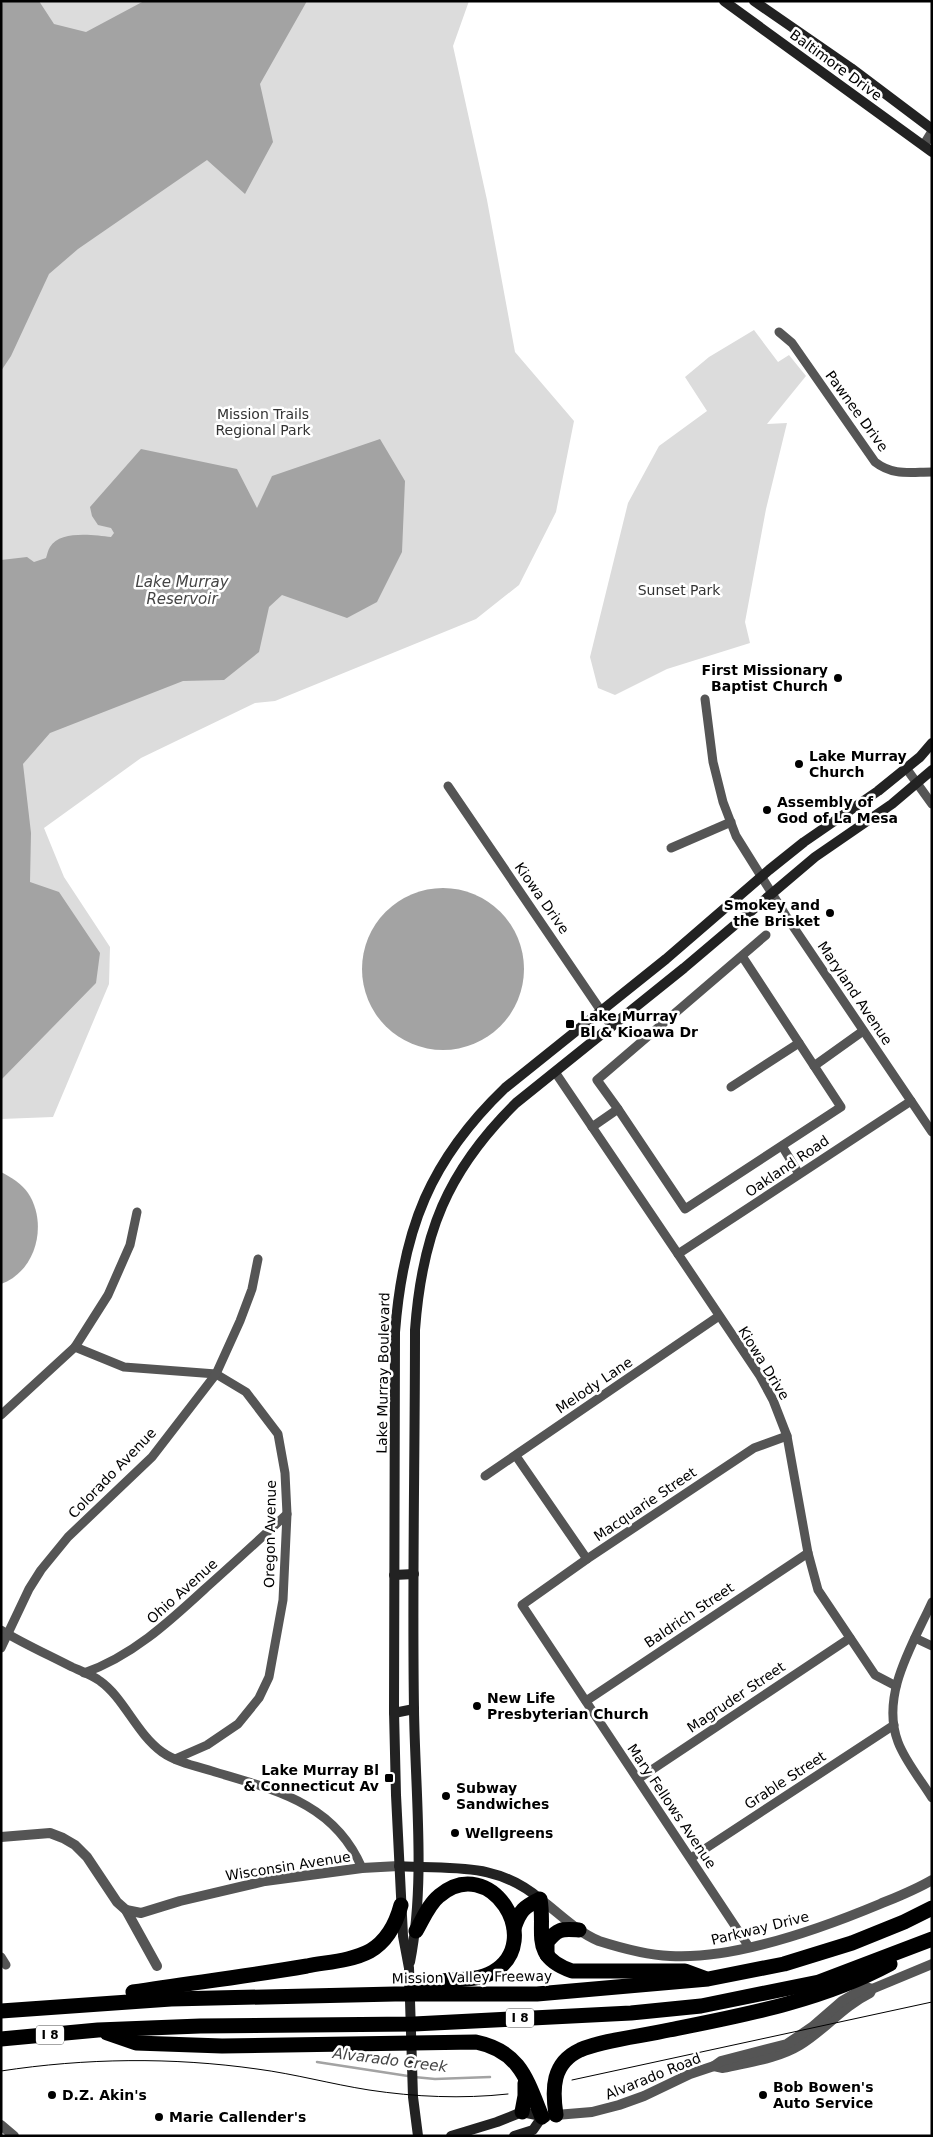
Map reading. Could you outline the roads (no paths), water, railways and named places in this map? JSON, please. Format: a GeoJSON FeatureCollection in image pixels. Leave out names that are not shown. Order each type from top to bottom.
{"type":"FeatureCollection","features":[{"type":"Feature","properties":{"kind":"highway"},"geometry":{"type":"LineString","coordinates":[[416,1931],[432,1903],[439,1896],[454,1887],[469,1884],[483,1887],[496,1894],[507,1907],[514,1928]]}},
{"type":"Feature","properties":{"kind":"highway"},"geometry":{"type":"LineString","coordinates":[[395,1994],[440,1982],[480,1977],[493,1972],[509,1954],[518,1915],[524,1907],[540,1899],[543,1915],[540,1927],[541,1941],[547,1954],[557,1965],[572,1970],[685,1971],[708,1979]]}},
{"type":"Feature","properties":{"kind":"highway"},"geometry":{"type":"LineString","coordinates":[[38,2008],[215,1979],[259,1974],[361,1956],[381,1943],[388,1935],[401,1905]]}},
{"type":"Feature","properties":{"kind":"highway","name":"Mission Valley Freeway"},"geometry":{"type":"LineString","coordinates":[[1,2011],[171,1999],[395,1994],[537,1994],[708,1979],[784,1964],[852,1943],[904,1922],[932,1908]]}},
{"type":"Feature","properties":{"kind":"highway"},"geometry":{"type":"LineString","coordinates":[[547,1954],[547,1942],[556,1931],[566,1929],[579,1930]]}},
{"type":"Feature","properties":{"kind":"highway"},"geometry":{"type":"LineString","coordinates":[[549,2116],[554,2099],[555,2076],[563,2064],[579,2051],[616,2041],[737,2018],[793,2002],[864,1978],[932,1940]]}},
{"type":"Feature","properties":{"kind":"highway","name":"I 8"},"geometry":{"type":"LineString","coordinates":[[1,2039],[98,2030],[200,2026],[414,2024],[631,2013],[701,2006],[819,1982],[932,1940]]}},
{"type":"Feature","properties":{"kind":"highway"},"geometry":{"type":"LineString","coordinates":[[98,2030],[136,2043],[214,2046],[476,2042],[505,2052],[519,2067],[524,2079],[549,2116]]}},
{"type":"Feature","properties":{"kind":"highway"},"geometry":{"type":"LineString","coordinates":[[522,2112],[525,2096],[524,2079]]}},
{"type":"Feature","properties":{"kind":"main road","name":"Baltimore Drive"},"geometry":{"type":"LineString","coordinates":[[724,1],[928,148]]}},
{"type":"Feature","properties":{"kind":"main road","name":"Baltimore Drive"},"geometry":{"type":"LineString","coordinates":[[754,1],[851,68],[932,130]]}},
{"type":"Feature","properties":{"kind":"main road","name":"Lake Murray Boulevard"},"geometry":{"type":"LineString","coordinates":[[417,2132],[413,2097],[409,1968],[403,1936],[401,1905],[394,1713],[395,1332],[398,1289],[416,1218],[430,1186],[450,1150],[484,1109],[505,1088],[601,1012],[804,842],[878,791],[932,743]]}},
{"type":"Feature","properties":{"kind":"main road","name":"Lake Murray Boulevard"},"geometry":{"type":"LineString","coordinates":[[409,1968],[416,1931],[418,1843],[414,1709],[415,1330],[418,1293],[435,1224],[448,1192],[465,1161],[483,1138],[516,1103],[612,1027],[771,892],[815,857],[892,804],[932,770]]}},
{"type":"Feature","properties":{"kind":"main road"},"geometry":{"type":"LineString","coordinates":[[394,1575],[414,1574]]}},
{"type":"Feature","properties":{"kind":"main road"},"geometry":{"type":"LineString","coordinates":[[394,1713],[414,1709]]}},
{"type":"Feature","properties":{"kind":"main road","name":"Parkway Drive"},"geometry":{"type":"LineString","coordinates":[[399,1866],[494,1872],[516,1882],[540,1899]]}},
{"type":"Feature","properties":{"kind":"main road"},"geometry":{"type":"LineString","coordinates":[[450,2136],[497,2122],[522,2112]]}},
{"type":"Feature","properties":{"kind":"main road","name":"Alvarado Road"},"geometry":{"type":"LineString","coordinates":[[522,2112],[549,2116]]}},
{"type":"Feature","properties":{"kind":"main road"},"geometry":{"type":"LineString","coordinates":[[514,2136],[533,2130],[549,2116]]}},
{"type":"Feature","properties":{"kind":"street"},"geometry":{"type":"LineString","coordinates":[[928,148],[932,130]]}},
{"type":"Feature","properties":{"kind":"street","name":"Pawnee Drive"},"geometry":{"type":"LineString","coordinates":[[779,332],[792,343],[875,462],[886,469],[898,473],[932,472]]}},
{"type":"Feature","properties":{"kind":"street","name":"Maryland Avenue"},"geometry":{"type":"LineString","coordinates":[[705,699],[713,762],[730,822],[736,836],[863,1031],[932,1132]]}},
{"type":"Feature","properties":{"kind":"street"},"geometry":{"type":"LineString","coordinates":[[906,768],[932,804]]}},
{"type":"Feature","properties":{"kind":"street","name":"Kiowa Drive"},"geometry":{"type":"LineString","coordinates":[[448,786],[612,1027]]}},
{"type":"Feature","properties":{"kind":"street"},"geometry":{"type":"LineString","coordinates":[[671,848],[730,822]]}},
{"type":"Feature","properties":{"kind":"street"},"geometry":{"type":"LineString","coordinates":[[742,956],[841,1107],[685,1209],[598,1080],[766,935]]}},
{"type":"Feature","properties":{"kind":"street"},"geometry":{"type":"LineString","coordinates":[[814,1066],[863,1031]]}},
{"type":"Feature","properties":{"kind":"street"},"geometry":{"type":"LineString","coordinates":[[731,1086],[799,1043]]}},
{"type":"Feature","properties":{"kind":"street","name":"Kiowa Drive"},"geometry":{"type":"LineString","coordinates":[[555,1072],[760,1376],[779,1413],[787,1436],[808,1553],[818,1590],[875,1675],[896,1686]]}},
{"type":"Feature","properties":{"kind":"street","name":"Oakland Road"},"geometry":{"type":"LineString","coordinates":[[678,1254],[911,1101]]}},
{"type":"Feature","properties":{"kind":"street"},"geometry":{"type":"LineString","coordinates":[[592,1127],[618,1109]]}},
{"type":"Feature","properties":{"kind":"street"},"geometry":{"type":"LineString","coordinates":[[782,1146],[799,1174]]}},
{"type":"Feature","properties":{"kind":"street"},"geometry":{"type":"LineString","coordinates":[[1,1415],[75,1347],[108,1295],[130,1245],[137,1212]]}},
{"type":"Feature","properties":{"kind":"street","name":"Colorado Avenue"},"geometry":{"type":"LineString","coordinates":[[1,1648],[5,1632],[41,1570],[68,1537],[152,1457],[216,1374],[252,1290],[258,1259]]}},
{"type":"Feature","properties":{"kind":"street","name":"Melody Lane"},"geometry":{"type":"LineString","coordinates":[[485,1476],[719,1316]]}},
{"type":"Feature","properties":{"kind":"street","name":"Oregon Avenue"},"geometry":{"type":"LineString","coordinates":[[75,1347],[124,1367],[216,1374],[246,1392],[278,1434],[285,1473],[287,1514],[283,1600],[272,1666],[264,1688],[253,1708],[230,1731],[207,1746],[175,1758]]}},
{"type":"Feature","properties":{"kind":"street","name":"Macquarie Street"},"geometry":{"type":"LineString","coordinates":[[522,1605],[754,1448],[787,1436]]}},
{"type":"Feature","properties":{"kind":"street"},"geometry":{"type":"LineString","coordinates":[[516,1456],[587,1560]]}},
{"type":"Feature","properties":{"kind":"street","name":"Ohio Avenue"},"geometry":{"type":"LineString","coordinates":[[84,1673],[100,1668],[135,1648],[164,1627],[287,1514]]}},
{"type":"Feature","properties":{"kind":"street","name":"Baldrich Street"},"geometry":{"type":"LineString","coordinates":[[586,1701],[808,1553]]}},
{"type":"Feature","properties":{"kind":"street"},"geometry":{"type":"LineString","coordinates":[[932,1602],[896,1686],[894,1725],[898,1743],[932,1798]]}},
{"type":"Feature","properties":{"kind":"street","name":"Mary Fellows Avenue"},"geometry":{"type":"LineString","coordinates":[[522,1605],[749,1947]]}},
{"type":"Feature","properties":{"kind":"street"},"geometry":{"type":"LineString","coordinates":[[5,1632],[100,1681],[122,1706],[140,1732],[162,1753],[304,1802],[321,1815],[352,1846],[362,1868]]}},
{"type":"Feature","properties":{"kind":"street","name":"Magruder Street"},"geometry":{"type":"LineString","coordinates":[[638,1779],[850,1638]]}},
{"type":"Feature","properties":{"kind":"street"},"geometry":{"type":"LineString","coordinates":[[915,1638],[932,1646]]}},
{"type":"Feature","properties":{"kind":"street","name":"Grable Street"},"geometry":{"type":"LineString","coordinates":[[691,1858],[894,1725]]}},
{"type":"Feature","properties":{"kind":"street"},"geometry":{"type":"LineString","coordinates":[[1,1837],[50,1833],[70,1841],[87,1857],[117,1902],[126,1910],[157,1966]]}},
{"type":"Feature","properties":{"kind":"street","name":"Wisconsin Avenue"},"geometry":{"type":"LineString","coordinates":[[126,1910],[141,1913],[180,1901],[265,1881],[362,1868],[399,1866]]}},
{"type":"Feature","properties":{"kind":"street","name":"Parkway Drive"},"geometry":{"type":"LineString","coordinates":[[540,1899],[579,1930],[598,1940],[627,1949],[670,1956],[713,1955],[798,1934],[837,1922],[932,1880]]}},
{"type":"Feature","properties":{"kind":"street","name":"Alvarado Road"},"geometry":{"type":"LineString","coordinates":[[549,2116],[592,2112],[620,2105],[690,2074],[714,2066],[721,2061],[787,2044],[808,2031],[849,1996],[866,1987],[872,1989],[932,1964]]}},
{"type":"Feature","properties":{"kind":"street"},"geometry":{"type":"LineString","coordinates":[[1,2125],[14,2136]]}},
{"type":"Feature","properties":{"kind":"water"},"geometry":{"type":"Polygon","coordinates":[[[3,1],[39,1],[54,24],[86,32],[144,1],[307,1],[260,84],[273,142],[245,194],[207,160],[78,249],[49,274],[11,356],[1,371],[1,8],[3,1]]]}},
{"type":"Feature","properties":{"kind":"water","name":"Lake Murray Reservoir"},"geometry":{"type":"Polygon","coordinates":[[[380,439],[405,481],[402,552],[377,602],[347,618],[282,595],[269,607],[259,652],[224,680],[183,681],[50,733],[23,764],[31,833],[30,882],[59,892],[100,953],[96,983],[1,1080],[1,560],[27,557],[34,562],[46,558],[49,548],[55,542],[69,536],[111,537],[114,533],[111,528],[98,525],[92,516],[90,507],[141,449],[237,469],[257,508],[272,476],[380,439]]]}},
{"type":"Feature","properties":{"kind":"water"},"geometry":{"type":"Polygon","coordinates":[[[451,888],[467,891],[481,897],[495,906],[506,917],[521,945],[524,969],[523,985],[515,1007],[506,1021],[495,1032],[467,1047],[435,1050],[419,1047],[405,1041],[391,1032],[380,1021],[365,993],[362,961],[365,945],[371,931],[380,917],[391,906],[419,891],[451,888]]]}},
{"type":"Feature","properties":{"kind":"water"},"geometry":{"type":"Polygon","coordinates":[[[1,1172],[16,1181],[28,1193],[34,1205],[38,1232],[36,1245],[23,1269],[13,1278],[1,1284],[1,1172]]]}},
{"type":"Feature","properties":{"kind":"waterway","name":"Alvarado Creek"},"geometry":{"type":"LineString","coordinates":[[317,2062],[408,2076]]}},
{"type":"Feature","properties":{"kind":"waterway","name":"Alvarado Creek"},"geometry":{"type":"LineString","coordinates":[[414,2077],[435,2079],[490,2077]]}},
{"type":"Feature","properties":{"kind":"tram line"},"geometry":{"type":"LineString","coordinates":[[572,2080],[932,2002]]}},
{"type":"Feature","properties":{"kind":"tram line"},"geometry":{"type":"LineString","coordinates":[[1,2071],[97,2061],[193,2062],[257,2069],[355,2088],[404,2094],[456,2097],[508,2094]]}},
{"type":"Feature","properties":{"kind":"place","name":"First Missionary Baptist Church"},"geometry":{"type":"Point","coordinates":[838,678]}},
{"type":"Feature","properties":{"kind":"place","name":"Lake Murray Church"},"geometry":{"type":"Point","coordinates":[799,764]}},
{"type":"Feature","properties":{"kind":"place","name":"Assembly of God of La Mesa"},"geometry":{"type":"Point","coordinates":[767,810]}},
{"type":"Feature","properties":{"kind":"place","name":"Smokey and the Brisket"},"geometry":{"type":"Point","coordinates":[830,913]}},
{"type":"Feature","properties":{"kind":"place","name":"Lake Murray Bl & Kioawa Dr"},"geometry":{"type":"Point","coordinates":[570,1024]}},
{"type":"Feature","properties":{"kind":"place","name":"New Life Presbyterian Church"},"geometry":{"type":"Point","coordinates":[477,1706]}},
{"type":"Feature","properties":{"kind":"place","name":"Lake Murray Bl & Connecticut Av"},"geometry":{"type":"Point","coordinates":[389,1778]}},
{"type":"Feature","properties":{"kind":"place","name":"Subway Sandwiches"},"geometry":{"type":"Point","coordinates":[446,1796]}},
{"type":"Feature","properties":{"kind":"place","name":"Wellgreens"},"geometry":{"type":"Point","coordinates":[455,1833]}},
{"type":"Feature","properties":{"kind":"place","name":"D.Z. Akin's"},"geometry":{"type":"Point","coordinates":[52,2095]}},
{"type":"Feature","properties":{"kind":"place","name":"Bob Bowen's Auto Service"},"geometry":{"type":"Point","coordinates":[763,2095]}},
{"type":"Feature","properties":{"kind":"place","name":"Marie Callender's"},"geometry":{"type":"Point","coordinates":[159,2117]}},
{"type":"Feature","properties":{"kind":"park label","name":"Mission Trails Regional Park"},"geometry":{"type":"Point","coordinates":[263,422]}},
{"type":"Feature","properties":{"kind":"park label","name":"Sunset Park"},"geometry":{"type":"Point","coordinates":[679,590]}}]}
